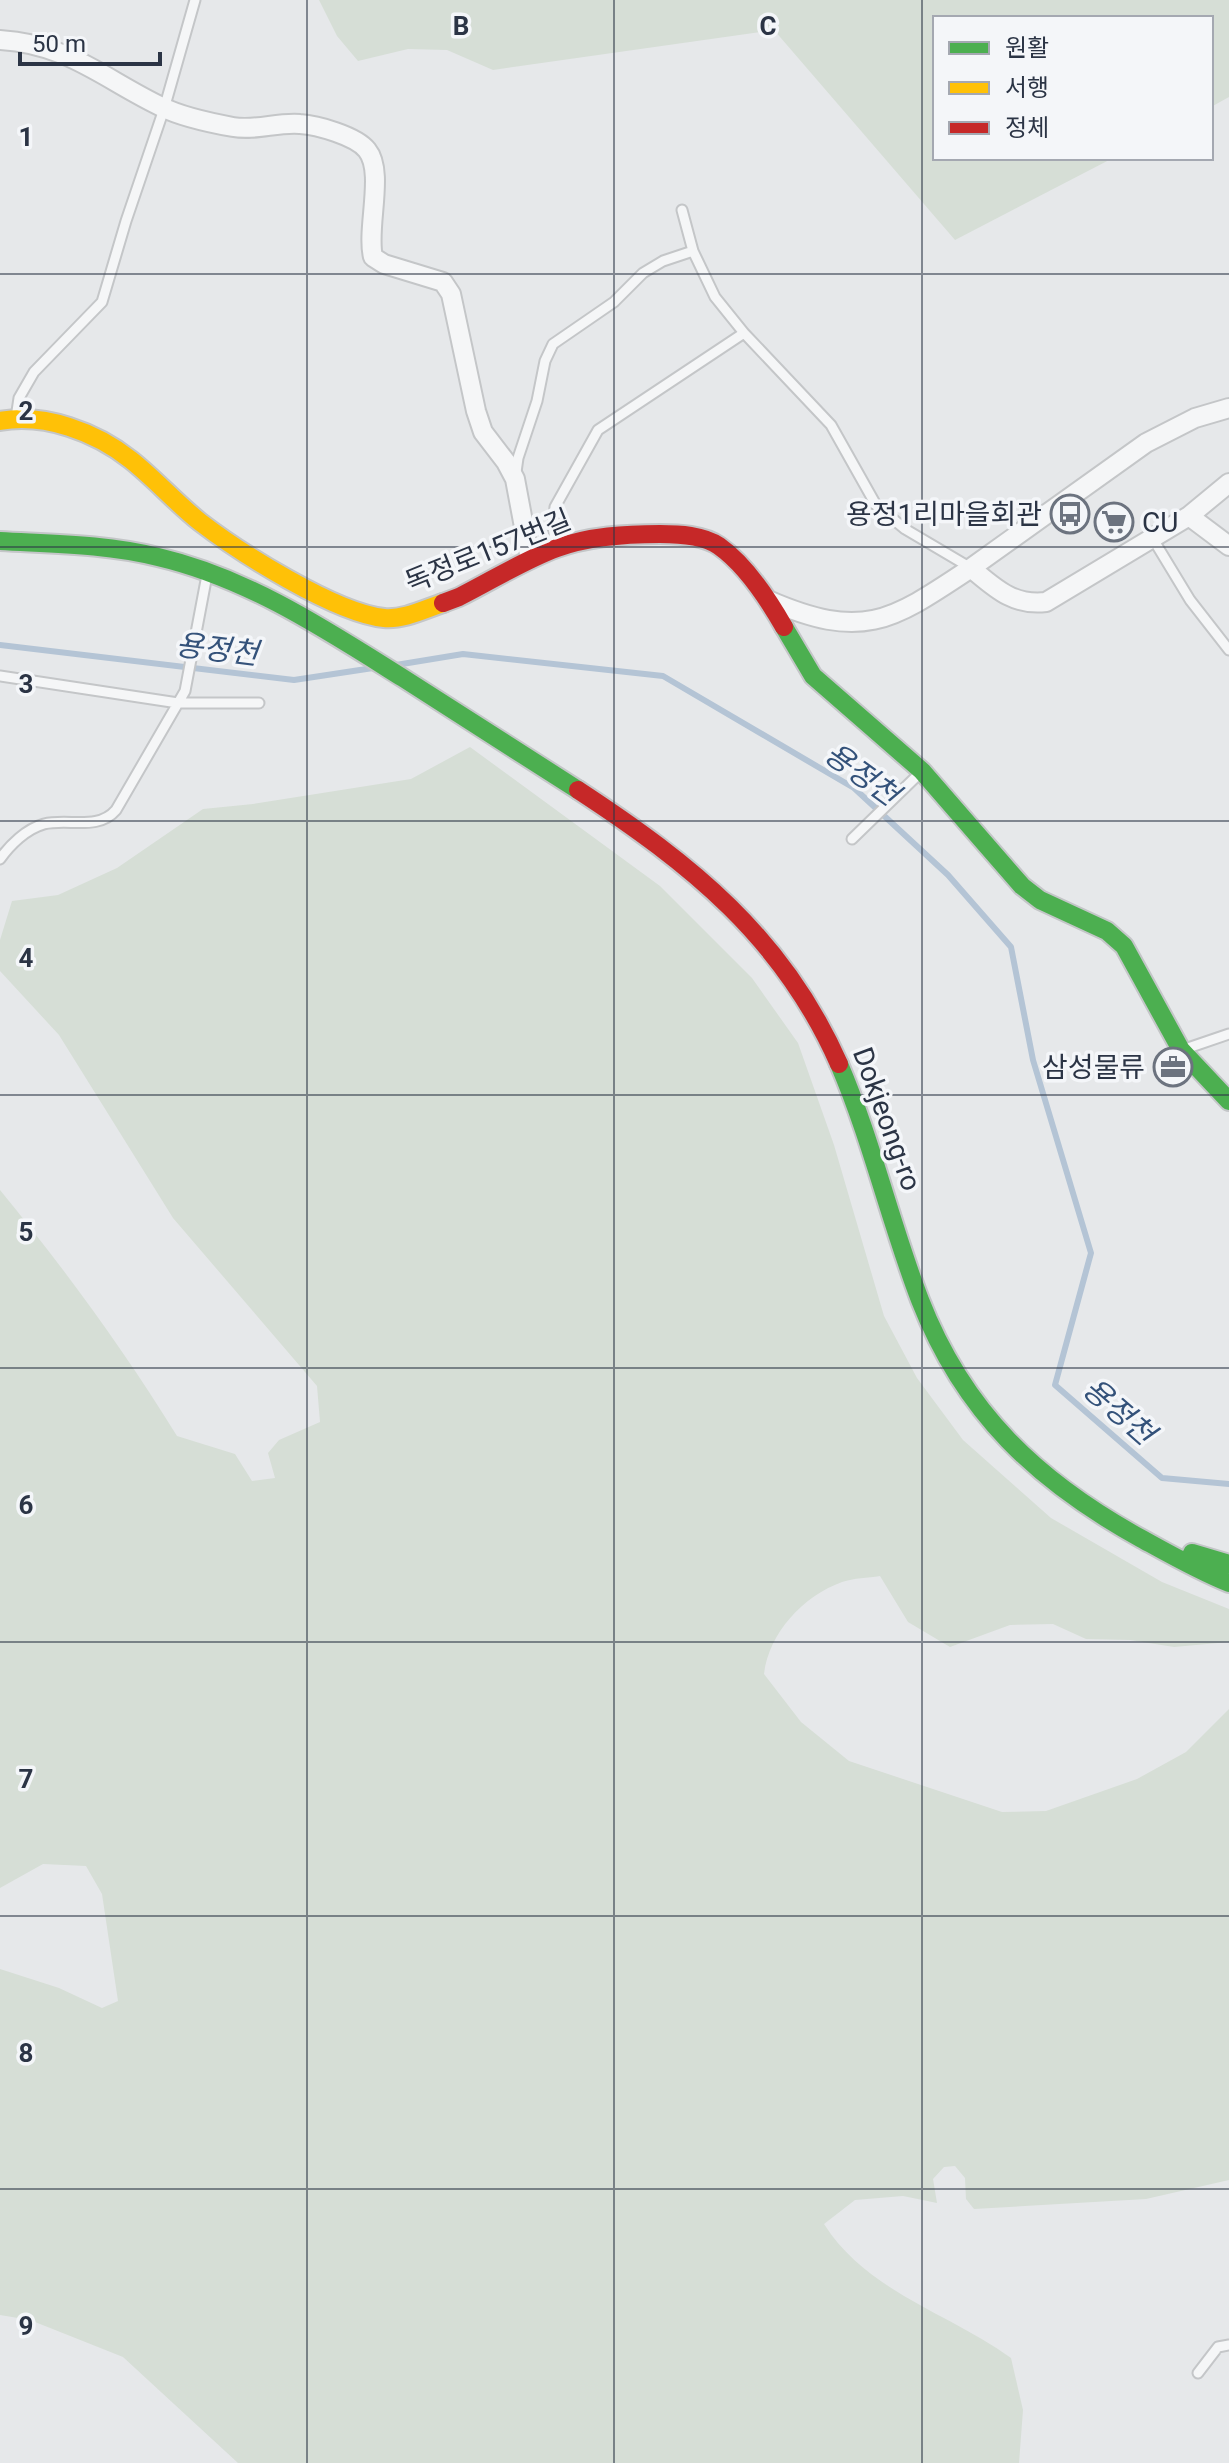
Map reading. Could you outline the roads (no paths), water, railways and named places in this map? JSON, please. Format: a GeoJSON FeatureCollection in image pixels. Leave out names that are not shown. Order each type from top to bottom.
{"type":"FeatureCollection","features":[{"type":"Feature","properties":{"kind":"street"},"geometry":{"type":"LineString","coordinates":[[0,40],[30,44],[87,63],[164,109],[234,127],[256,129],[300,124],[349,136],[364,146],[371,155],[375,171],[369,243],[373,257],[384,264],[443,282],[451,294],[476,411],[483,432],[515,479],[530,559]]}},
{"type":"Feature","properties":{"kind":"street"},"geometry":{"type":"LineString","coordinates":[[768,600],[795,612],[847,623],[896,615],[971,568],[1146,443],[1195,418],[1229,408]]}},
{"type":"Feature","properties":{"kind":"street","name":"독정로157번길"},"geometry":{"type":"LineString","coordinates":[[8,419],[65,425],[106,443],[129,458],[231,545],[346,608],[385,618],[407,615],[459,597],[530,559],[584,540],[628,534],[670,534],[716,544],[729,554],[768,600],[813,676],[922,771],[1022,886],[1040,900],[1107,931],[1124,946],[1181,1050],[1229,1101]]}},
{"type":"Feature","properties":{"kind":"street"},"geometry":{"type":"LineString","coordinates":[[971,568],[1012,599],[1030,604],[1046,602],[1189,516],[1229,483]]}},
{"type":"Feature","properties":{"kind":"street"},"geometry":{"type":"LineString","coordinates":[[1189,516],[1229,546]]}},
{"type":"Feature","properties":{"kind":"street"},"geometry":{"type":"LineString","coordinates":[[0,529],[136,552],[207,571]]}},
{"type":"Feature","properties":{"kind":"street"},"geometry":{"type":"LineString","coordinates":[[0,541],[97,547]]}},
{"type":"Feature","properties":{"kind":"street","name":"Dokjeong-ro"},"geometry":{"type":"LineString","coordinates":[[207,571],[255,589],[314,622],[530,760],[660,844],[740,912],[790,975],[829,1042],[857,1107],[911,1278],[933,1331],[993,1424],[1036,1469],[1082,1504],[1183,1563],[1229,1583]]}},
{"type":"Feature","properties":{"kind":"street","name":"Dokjeong-ro"},"geometry":{"type":"LineString","coordinates":[[1136,1536],[1229,1564]]}},
{"type":"Feature","properties":{"kind":"lane"},"geometry":{"type":"LineString","coordinates":[[8,419],[34,372],[102,302],[164,109],[195,0]]}},
{"type":"Feature","properties":{"kind":"lane"},"geometry":{"type":"LineString","coordinates":[[682,210],[693,251],[715,297],[744,333],[831,425],[876,505],[905,529],[971,568]]}},
{"type":"Feature","properties":{"kind":"lane"},"geometry":{"type":"LineString","coordinates":[[515,479],[545,361],[553,344],[614,302],[643,273],[663,261],[693,251]]}},
{"type":"Feature","properties":{"kind":"lane"},"geometry":{"type":"LineString","coordinates":[[556,548],[553,526],[555,507],[598,430],[744,333]]}},
{"type":"Feature","properties":{"kind":"lane"},"geometry":{"type":"LineString","coordinates":[[1153,539],[1190,600],[1229,650]]}},
{"type":"Feature","properties":{"kind":"lane"},"geometry":{"type":"LineString","coordinates":[[0,859],[12,844],[40,825],[98,822],[109,818],[185,691],[207,571]]}},
{"type":"Feature","properties":{"kind":"lane"},"geometry":{"type":"LineString","coordinates":[[0,676],[178,703],[259,703]]}},
{"type":"Feature","properties":{"kind":"lane"},"geometry":{"type":"LineString","coordinates":[[852,839],[922,771]]}},
{"type":"Feature","properties":{"kind":"lane"},"geometry":{"type":"LineString","coordinates":[[1181,1050],[1229,1034]]}},
{"type":"Feature","properties":{"kind":"lane"},"geometry":{"type":"LineString","coordinates":[[1198,2373],[1218,2347],[1229,2345]]}},
{"type":"Feature","properties":{"kind":"waterway","name":"용정천"},"geometry":{"type":"LineString","coordinates":[[0,645],[294,680],[373,668]]}},
{"type":"Feature","properties":{"kind":"waterway","name":"용정천"},"geometry":{"type":"LineString","coordinates":[[396,665],[463,654],[663,676],[854,788],[948,875],[1011,947],[1033,1060],[1091,1253],[1055,1385],[1162,1478],[1229,1484]]}},
{"type":"Feature","properties":{"kind":"place","name":"용정1리마을회관"},"geometry":{"type":"Point","coordinates":[1070,514]}},
{"type":"Feature","properties":{"kind":"place","name":"CU"},"geometry":{"type":"Point","coordinates":[1114,522]}},
{"type":"Feature","properties":{"kind":"place","name":"삼성물류"},"geometry":{"type":"Point","coordinates":[1173,1067]}}]}
